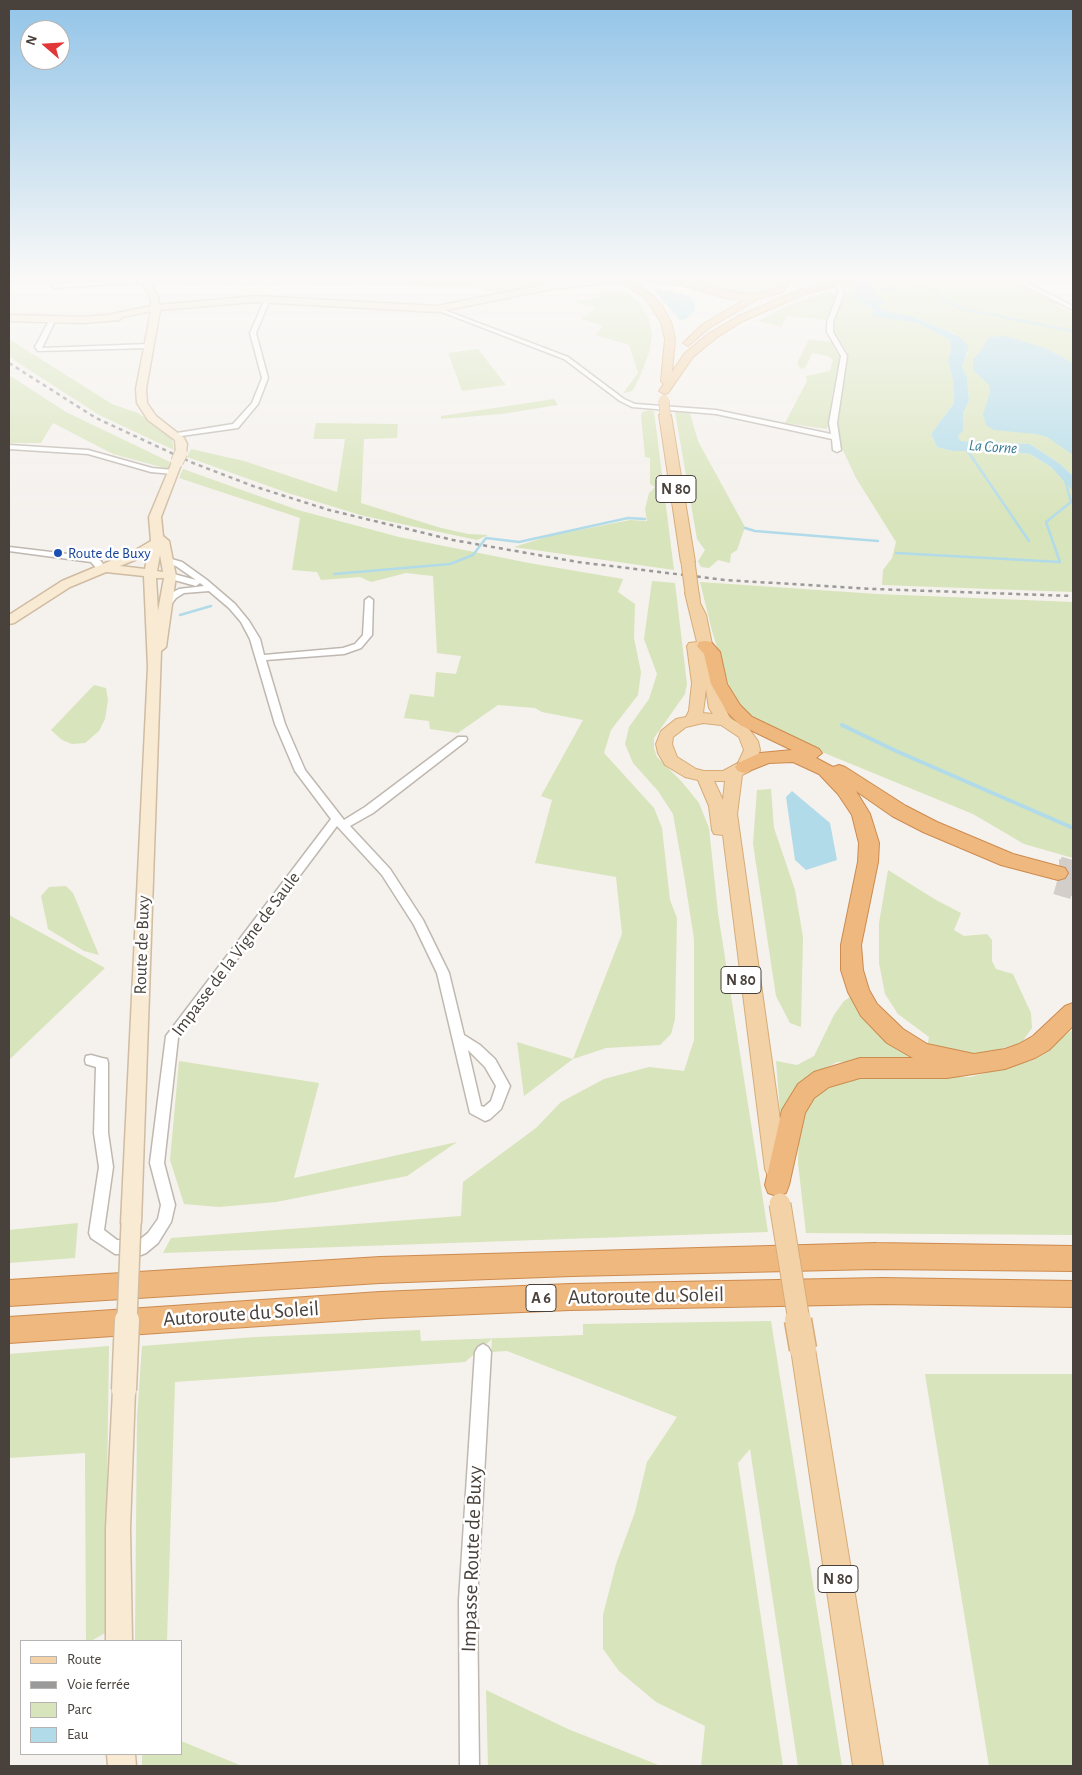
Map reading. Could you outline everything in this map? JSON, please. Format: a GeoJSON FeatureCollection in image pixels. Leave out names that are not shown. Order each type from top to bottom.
{"type":"FeatureCollection","features":[{"type":"Feature","properties":{"kind":"highway"},"geometry":{"type":"LineString","coordinates":[[705,646],[712,652],[719,684],[733,708],[746,721],[802,748],[899,811],[962,842],[1008,860],[1047,883],[1058,873]]}},
{"type":"Feature","properties":{"kind":"highway"},"geometry":{"type":"LineString","coordinates":[[744,733],[770,742],[802,748]]}},
{"type":"Feature","properties":{"kind":"highway"},"geometry":{"type":"LineString","coordinates":[[739,770],[766,757],[796,756],[825,770],[846,789],[861,814],[869,843],[868,862],[851,945],[852,970],[859,992],[876,1020],[900,1040],[935,1056],[975,1064]]}},
{"type":"Feature","properties":{"kind":"highway"},"geometry":{"type":"LineString","coordinates":[[779,1195],[794,1110],[806,1091],[822,1079],[860,1068],[946,1068],[1005,1059],[1027,1051],[1055,1032],[1073,1012]]}},
{"type":"Feature","properties":{"kind":"highway","name":"Autoroute du Soleil"},"geometry":{"type":"LineString","coordinates":[[9,1293],[370,1271],[572,1263],[876,1256],[1073,1259]]}},
{"type":"Feature","properties":{"kind":"highway","name":"Autoroute du Soleil"},"geometry":{"type":"LineString","coordinates":[[9,1330],[380,1305],[570,1297],[882,1291],[1073,1294]]}},
{"type":"Feature","properties":{"kind":"main road"},"geometry":{"type":"LineString","coordinates":[[146,360],[141,389],[142,403],[152,418],[177,435],[182,444],[177,462]]}},
{"type":"Feature","properties":{"kind":"main road"},"geometry":{"type":"LineString","coordinates":[[664,391],[668,360]]}},
{"type":"Feature","properties":{"kind":"main road","name":"N 80"},"geometry":{"type":"LineString","coordinates":[[676,360],[664,391],[665,415],[692,598],[690,615],[699,683],[697,711],[692,719]]}},
{"type":"Feature","properties":{"kind":"main road"},"geometry":{"type":"LineString","coordinates":[[664,391],[686,360]]}},
{"type":"Feature","properties":{"kind":"main road","name":"Route de Buxy"},"geometry":{"type":"LineString","coordinates":[[120,1640],[118,1528],[155,667],[150,598],[151,568],[156,540],[155,517],[177,462]]}},
{"type":"Feature","properties":{"kind":"main road"},"geometry":{"type":"LineString","coordinates":[[9,620],[66,584],[121,561],[156,540]]}},
{"type":"Feature","properties":{"kind":"main road","name":"Route de Buxy"},"geometry":{"type":"LineString","coordinates":[[155,667],[166,605],[169,569],[163,541],[156,540]]}},
{"type":"Feature","properties":{"kind":"main road"},"geometry":{"type":"LineString","coordinates":[[121,561],[151,568]]}},
{"type":"Feature","properties":{"kind":"main road"},"geometry":{"type":"LineString","coordinates":[[101,568],[169,569]]}},
{"type":"Feature","properties":{"kind":"main road","name":"N 80"},"geometry":{"type":"LineString","coordinates":[[692,598],[699,615],[717,708],[725,721]]}},
{"type":"Feature","properties":{"kind":"main road"},"geometry":{"type":"LineString","coordinates":[[692,719],[725,721],[744,733],[750,741],[752,750],[750,759],[739,770],[715,777],[704,776],[680,768],[666,753],[664,744],[666,736],[672,728],[692,719]]}},
{"type":"Feature","properties":{"kind":"main road","name":"N 80"},"geometry":{"type":"LineString","coordinates":[[739,770],[728,814],[779,1195],[868,1766]]}},
{"type":"Feature","properties":{"kind":"main road","name":"N 80"},"geometry":{"type":"LineString","coordinates":[[704,776],[716,806],[762,1133],[779,1195]]}},
{"type":"Feature","properties":{"kind":"street"},"geometry":{"type":"LineString","coordinates":[[177,435],[235,426],[254,404],[265,378],[260,360]]}},
{"type":"Feature","properties":{"kind":"street"},"geometry":{"type":"LineString","coordinates":[[568,360],[622,400],[634,406],[716,412],[834,437]]}},
{"type":"Feature","properties":{"kind":"street"},"geometry":{"type":"LineString","coordinates":[[837,450],[833,416],[843,360]]}},
{"type":"Feature","properties":{"kind":"street"},"geometry":{"type":"LineString","coordinates":[[9,447],[88,452],[150,470],[177,462]]}},
{"type":"Feature","properties":{"kind":"street"},"geometry":{"type":"LineString","coordinates":[[9,549],[93,560],[101,568]]}},
{"type":"Feature","properties":{"kind":"street"},"geometry":{"type":"LineString","coordinates":[[169,569],[178,564],[232,606],[245,620],[255,639],[280,724],[300,770],[340,822],[386,872],[419,923],[443,973],[460,1039],[475,1110],[485,1115],[496,1105],[501,1096],[503,1086],[490,1063],[476,1049],[460,1039]]}},
{"type":"Feature","properties":{"kind":"street"},"geometry":{"type":"LineString","coordinates":[[169,569],[210,588]]}},
{"type":"Feature","properties":{"kind":"street"},"geometry":{"type":"LineString","coordinates":[[166,605],[173,596],[182,591],[210,588]]}},
{"type":"Feature","properties":{"kind":"street"},"geometry":{"type":"LineString","coordinates":[[261,658],[344,651],[358,646],[367,635],[369,600]]}},
{"type":"Feature","properties":{"kind":"street"},"geometry":{"type":"LineString","coordinates":[[340,822],[369,810],[462,739]]}},
{"type":"Feature","properties":{"kind":"street","name":"Impasse de la Vigne de Saule"},"geometry":{"type":"LineString","coordinates":[[91,1060],[102,1063],[101,1133],[106,1167],[96,1233],[115,1247],[141,1248],[153,1238],[164,1222],[168,1205],[157,1163],[172,1036],[340,822]]}},
{"type":"Feature","properties":{"kind":"street","name":"Impasse Route de Buxy"},"geometry":{"type":"LineString","coordinates":[[469,1766],[468,1600],[483,1352]]}},
{"type":"Feature","properties":{"kind":"green space"},"geometry":{"type":"Polygon","coordinates":[[[14,360],[42,360],[112,404],[138,413],[171,435],[174,450],[99,415],[14,360]]]}},
{"type":"Feature","properties":{"kind":"green space"},"geometry":{"type":"Polygon","coordinates":[[[451,360],[486,360],[506,385],[462,391],[451,360]]]}},
{"type":"Feature","properties":{"kind":"green space"},"geometry":{"type":"Polygon","coordinates":[[[634,360],[646,360],[633,390],[623,393],[638,373],[634,360]]]}},
{"type":"Feature","properties":{"kind":"green space"},"geometry":{"type":"Polygon","coordinates":[[[799,360],[809,360],[806,367],[801,369],[797,363],[799,360]]]}},
{"type":"Feature","properties":{"kind":"green space"},"geometry":{"type":"Polygon","coordinates":[[[833,360],[841,360],[832,395],[829,426],[826,429],[785,423],[807,381],[806,376],[830,371],[833,360]]]}},
{"type":"Feature","properties":{"kind":"green space"},"geometry":{"type":"Polygon","coordinates":[[[846,360],[948,360],[953,380],[954,403],[931,434],[937,447],[952,451],[1005,451],[1030,454],[1051,467],[1069,485],[1073,491],[1073,592],[882,585],[883,570],[892,558],[896,542],[856,478],[841,446],[838,427],[846,360]]]}},
{"type":"Feature","properties":{"kind":"green space"},"geometry":{"type":"Polygon","coordinates":[[[963,360],[1073,360],[1073,476],[1060,464],[1030,444],[960,441],[958,436],[963,431],[963,413],[969,401],[967,377],[962,367],[963,360]]]}},
{"type":"Feature","properties":{"kind":"green space"},"geometry":{"type":"Polygon","coordinates":[[[9,375],[66,412],[170,462],[168,469],[113,454],[53,423],[41,443],[9,443],[9,375]]]}},
{"type":"Feature","properties":{"kind":"green space"},"geometry":{"type":"Polygon","coordinates":[[[554,399],[558,405],[502,414],[441,419],[441,416],[554,399]]]}},
{"type":"Feature","properties":{"kind":"green space"},"geometry":{"type":"Polygon","coordinates":[[[654,411],[674,570],[514,547],[549,536],[630,520],[647,521],[645,509],[649,493],[655,487],[650,484],[650,458],[645,457],[641,416],[642,412],[654,411]]]}},
{"type":"Feature","properties":{"kind":"green space"},"geometry":{"type":"Polygon","coordinates":[[[675,412],[690,413],[698,441],[745,527],[737,550],[731,554],[730,563],[718,560],[709,568],[701,567],[698,561],[705,550],[697,539],[675,412]]]}},
{"type":"Feature","properties":{"kind":"green space"},"geometry":{"type":"Polygon","coordinates":[[[316,423],[398,424],[397,438],[364,439],[361,503],[441,528],[468,534],[488,535],[477,540],[364,516],[288,493],[187,457],[191,449],[244,461],[337,492],[345,439],[313,439],[316,423]]]}},
{"type":"Feature","properties":{"kind":"green space"},"geometry":{"type":"Polygon","coordinates":[[[183,469],[298,510],[399,537],[529,563],[623,579],[618,592],[635,604],[634,638],[641,672],[638,695],[611,730],[604,753],[654,808],[662,828],[670,900],[677,918],[675,1019],[671,1034],[660,1045],[606,1048],[573,1059],[622,934],[616,877],[535,863],[552,800],[541,796],[583,720],[542,712],[535,708],[498,705],[458,733],[430,729],[429,721],[404,718],[410,694],[434,697],[436,672],[456,674],[461,656],[437,653],[433,576],[406,573],[371,582],[360,577],[321,580],[317,572],[292,570],[300,518],[179,478],[183,469]]]}},
{"type":"Feature","properties":{"kind":"green space"},"geometry":{"type":"Polygon","coordinates":[[[652,581],[675,583],[687,684],[685,694],[654,738],[654,748],[657,757],[682,782],[699,803],[709,828],[718,913],[768,1232],[163,1253],[171,1238],[461,1216],[463,1182],[536,1128],[561,1102],[604,1079],[649,1067],[684,1071],[694,1040],[694,939],[673,814],[658,791],[633,763],[625,744],[629,727],[649,699],[657,674],[644,639],[652,581]]]}},
{"type":"Feature","properties":{"kind":"green space"},"geometry":{"type":"Polygon","coordinates":[[[700,582],[877,594],[1073,602],[1073,858],[1024,844],[973,814],[783,736],[757,722],[743,710],[731,692],[712,631],[700,582]]]}},
{"type":"Feature","properties":{"kind":"green space"},"geometry":{"type":"Polygon","coordinates":[[[94,685],[106,688],[108,700],[105,719],[99,731],[85,743],[72,744],[62,740],[51,730],[94,685]]]}},
{"type":"Feature","properties":{"kind":"green space"},"geometry":{"type":"Polygon","coordinates":[[[771,789],[774,828],[795,890],[803,937],[801,1027],[790,1023],[776,996],[753,844],[757,790],[771,789]]]}},
{"type":"Feature","properties":{"kind":"green space"},"geometry":{"type":"Polygon","coordinates":[[[888,870],[961,913],[954,930],[964,936],[987,934],[992,940],[992,961],[996,969],[1013,974],[1031,1013],[1032,1028],[1022,1042],[979,1056],[927,1047],[929,1037],[898,1014],[885,994],[879,963],[879,923],[888,870]]]}},
{"type":"Feature","properties":{"kind":"green space"},"geometry":{"type":"Polygon","coordinates":[[[66,886],[73,893],[99,955],[84,951],[48,929],[41,896],[49,887],[66,886]]]}},
{"type":"Feature","properties":{"kind":"green space"},"geometry":{"type":"Polygon","coordinates":[[[9,915],[105,968],[9,1060],[9,915]]]}},
{"type":"Feature","properties":{"kind":"green space"},"geometry":{"type":"Polygon","coordinates":[[[850,997],[869,1026],[897,1050],[927,1061],[837,1062],[807,1078],[780,1112],[776,1061],[797,1065],[814,1056],[834,1015],[844,1001],[850,997]]]}},
{"type":"Feature","properties":{"kind":"green space"},"geometry":{"type":"Polygon","coordinates":[[[1073,1029],[1073,1235],[806,1233],[798,1163],[799,1125],[808,1104],[824,1087],[847,1077],[886,1075],[970,1077],[1034,1060],[1073,1029]]]}},
{"type":"Feature","properties":{"kind":"green space"},"geometry":{"type":"Polygon","coordinates":[[[517,1042],[573,1059],[524,1096],[517,1042]]]}},
{"type":"Feature","properties":{"kind":"green space"},"geometry":{"type":"Polygon","coordinates":[[[179,1061],[319,1083],[294,1178],[457,1142],[407,1176],[276,1202],[219,1207],[184,1204],[170,1160],[179,1061]]]}},
{"type":"Feature","properties":{"kind":"green space"},"geometry":{"type":"Polygon","coordinates":[[[78,1223],[75,1258],[9,1263],[9,1230],[78,1223]]]}},
{"type":"Feature","properties":{"kind":"green space"},"geometry":{"type":"Polygon","coordinates":[[[771,1321],[842,1766],[798,1766],[750,1449],[738,1463],[783,1766],[701,1766],[705,1726],[656,1702],[619,1671],[603,1649],[603,1615],[616,1564],[635,1512],[647,1462],[677,1417],[507,1351],[491,1352],[492,1339],[465,1362],[175,1382],[167,1640],[135,1640],[137,1418],[142,1346],[255,1337],[420,1330],[421,1341],[583,1335],[583,1324],[771,1321]]]}},
{"type":"Feature","properties":{"kind":"green space"},"geometry":{"type":"Polygon","coordinates":[[[109,1346],[105,1633],[93,1640],[86,1640],[85,1453],[9,1458],[9,1354],[109,1346]]]}},
{"type":"Feature","properties":{"kind":"green space"},"geometry":{"type":"Polygon","coordinates":[[[925,1374],[1073,1374],[1073,1766],[989,1766],[925,1374]]]}},
{"type":"Feature","properties":{"kind":"green space"},"geometry":{"type":"Polygon","coordinates":[[[486,1690],[568,1729],[661,1766],[488,1766],[486,1690]]]}},
{"type":"Feature","properties":{"kind":"green space"},"geometry":{"type":"Polygon","coordinates":[[[182,1741],[242,1766],[142,1766],[142,1755],[182,1755],[182,1741]]]}},
{"type":"Feature","properties":{"kind":"water","name":"La Corne"},"geometry":{"type":"Polygon","coordinates":[[[964,360],[962,367],[967,377],[969,401],[963,413],[963,431],[958,436],[960,441],[1030,444],[1060,464],[1073,476],[1073,491],[1051,467],[1030,454],[1005,451],[952,451],[937,447],[931,434],[954,403],[953,380],[948,361],[964,360]]]}},
{"type":"Feature","properties":{"kind":"water"},"geometry":{"type":"Polygon","coordinates":[[[973,360],[1067,360],[1073,363],[1073,455],[1047,437],[1036,434],[994,430],[987,426],[983,415],[990,392],[989,385],[973,370],[973,360]]]}},
{"type":"Feature","properties":{"kind":"water"},"geometry":{"type":"Polygon","coordinates":[[[792,791],[830,823],[837,860],[806,870],[795,860],[786,797],[792,791]]]}},
{"type":"Feature","properties":{"kind":"building"},"geometry":{"type":"Polygon","coordinates":[[[1059,859],[1073,863],[1073,896],[1055,891],[1057,882],[1066,880],[1070,874],[1067,867],[1059,864],[1059,859]]]}},
{"type":"Feature","properties":{"kind":"waterway","name":"La Corne"},"geometry":{"type":"LineString","coordinates":[[967,450],[1029,541]]}},
{"type":"Feature","properties":{"kind":"waterway"},"geometry":{"type":"LineString","coordinates":[[896,553],[1060,562],[1046,522],[1071,502],[1065,480]]}},
{"type":"Feature","properties":{"kind":"waterway"},"geometry":{"type":"LineString","coordinates":[[334,574],[450,564],[473,555],[486,538],[519,542],[628,518],[645,519]]}},
{"type":"Feature","properties":{"kind":"waterway"},"geometry":{"type":"LineString","coordinates":[[745,528],[755,531],[878,541]]}},
{"type":"Feature","properties":{"kind":"waterway"},"geometry":{"type":"LineString","coordinates":[[180,615],[211,606]]}},
{"type":"Feature","properties":{"kind":"waterway"},"geometry":{"type":"LineString","coordinates":[[842,725],[896,751],[1073,828]]}},
{"type":"Feature","properties":{"kind":"tunnel"},"geometry":{"type":"LineString","coordinates":[[1059,866],[1073,870]]}},
{"type":"Feature","properties":{"kind":"tunnel"},"geometry":{"type":"LineString","coordinates":[[1056,885],[1073,890]]}},
{"type":"Feature","properties":{"kind":"railway"},"geometry":{"type":"LineString","coordinates":[[9,363],[96,418],[193,463],[253,486],[329,510],[453,540],[578,562],[725,580],[874,589],[1073,596]]}},
{"type":"Feature","properties":{"kind":"place","name":"Route de Buxy"},"geometry":{"type":"Point","coordinates":[58,553]}}]}
